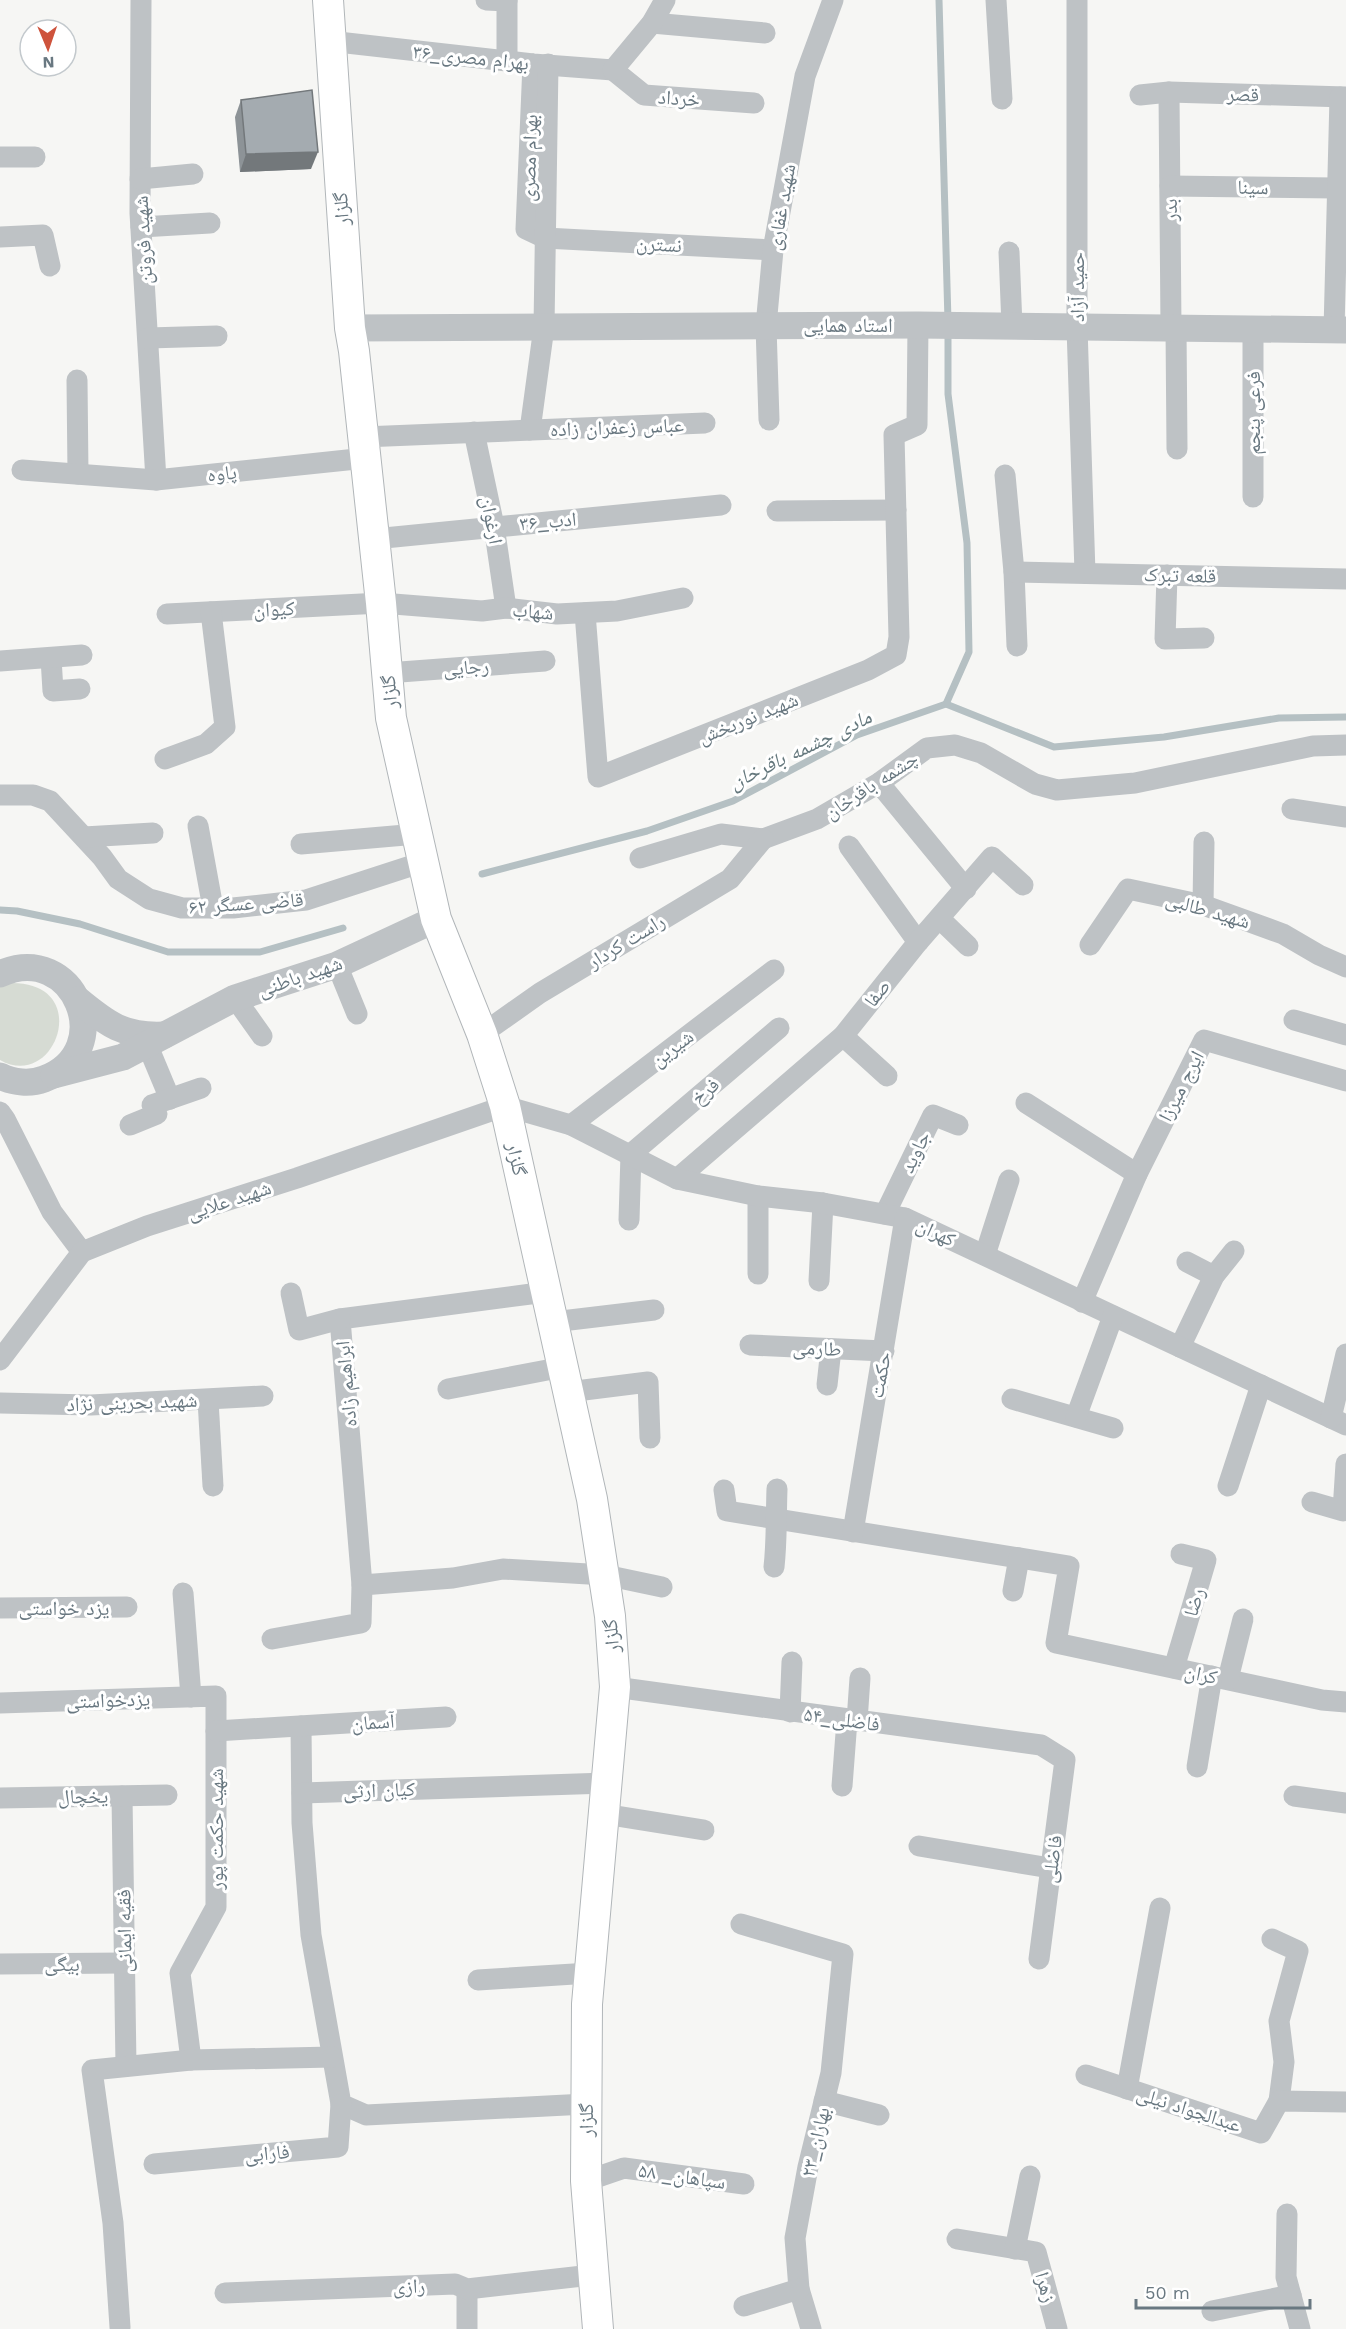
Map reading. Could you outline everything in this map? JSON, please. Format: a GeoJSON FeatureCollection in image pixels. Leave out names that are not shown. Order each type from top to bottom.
{"type":"FeatureCollection","features":[{"type":"Feature","properties":{"kind":"main road","name":"گلزار"},"geometry":{"type":"LineString","coordinates":[[327,0],[350,328],[381,603],[391,718],[436,919],[482,1034],[505,1106],[592,1499],[605,1575],[615,1687],[587,2004],[586,2104],[586,2181],[598,2329]]}},
{"type":"Feature","properties":{"kind":"street","name":"شهید فروتن"},"geometry":{"type":"LineString","coordinates":[[141,0],[141,227],[156,480]]}},
{"type":"Feature","properties":{"kind":"street"},"geometry":{"type":"LineString","coordinates":[[500,0],[507,61]]}},
{"type":"Feature","properties":{"kind":"street"},"geometry":{"type":"LineString","coordinates":[[613,70],[652,23],[665,0]]}},
{"type":"Feature","properties":{"kind":"street","name":"شهید غفاری"},"geometry":{"type":"LineString","coordinates":[[769,420],[766,326],[773,250],[805,76],[833,0]]}},
{"type":"Feature","properties":{"kind":"street"},"geometry":{"type":"LineString","coordinates":[[996,0],[1002,99]]}},
{"type":"Feature","properties":{"kind":"street","name":"حمید آزاد"},"geometry":{"type":"LineString","coordinates":[[1077,0],[1077,327],[1085,573]]}},
{"type":"Feature","properties":{"kind":"street"},"geometry":{"type":"LineString","coordinates":[[652,23],[765,33]]}},
{"type":"Feature","properties":{"kind":"street","name":"۳۶_بهرام مصری"},"geometry":{"type":"LineString","coordinates":[[330,40],[507,61],[613,70]]}},
{"type":"Feature","properties":{"kind":"street","name":"بهرام مصری"},"geometry":{"type":"LineString","coordinates":[[541,64],[545,238],[544,327]]}},
{"type":"Feature","properties":{"kind":"street","name":"خرداد"},"geometry":{"type":"LineString","coordinates":[[613,70],[644,95],[754,103]]}},
{"type":"Feature","properties":{"kind":"street","name":"قصر"},"geometry":{"type":"LineString","coordinates":[[1140,95],[1169,92],[1343,97]]}},
{"type":"Feature","properties":{"kind":"street","name":"بدر"},"geometry":{"type":"LineString","coordinates":[[1169,92],[1177,449]]}},
{"type":"Feature","properties":{"kind":"street"},"geometry":{"type":"LineString","coordinates":[[1340,330],[1339,194],[1343,97]]}},
{"type":"Feature","properties":{"kind":"street"},"geometry":{"type":"LineString","coordinates":[[0,157],[35,157]]}},
{"type":"Feature","properties":{"kind":"street"},"geometry":{"type":"LineString","coordinates":[[140,179],[193,174]]}},
{"type":"Feature","properties":{"kind":"street","name":"سینا"},"geometry":{"type":"LineString","coordinates":[[1170,186],[1339,194]]}},
{"type":"Feature","properties":{"kind":"street"},"geometry":{"type":"LineString","coordinates":[[141,227],[210,223]]}},
{"type":"Feature","properties":{"kind":"street"},"geometry":{"type":"LineString","coordinates":[[0,237],[43,235],[50,266]]}},
{"type":"Feature","properties":{"kind":"street","name":"نسترن"},"geometry":{"type":"LineString","coordinates":[[545,238],[773,250]]}},
{"type":"Feature","properties":{"kind":"street"},"geometry":{"type":"LineString","coordinates":[[1004,326],[1009,252]]}},
{"type":"Feature","properties":{"kind":"street"},"geometry":{"type":"LineString","coordinates":[[777,511],[896,510],[894,435],[917,425],[918,325]]}},
{"type":"Feature","properties":{"kind":"street","name":"استاد همایی"},"geometry":{"type":"LineString","coordinates":[[350,328],[918,325],[1340,330]]}},
{"type":"Feature","properties":{"kind":"street","name":"عباس زعفران زاده"},"geometry":{"type":"LineString","coordinates":[[530,430],[544,327]]}},
{"type":"Feature","properties":{"kind":"street","name":"فرعی پنجم"},"geometry":{"type":"LineString","coordinates":[[1253,329],[1253,497]]}},
{"type":"Feature","properties":{"kind":"street"},"geometry":{"type":"LineString","coordinates":[[148,338],[216,336]]}},
{"type":"Feature","properties":{"kind":"street"},"geometry":{"type":"LineString","coordinates":[[77,380],[78,474]]}},
{"type":"Feature","properties":{"kind":"street","name":"عباس زعفران زاده"},"geometry":{"type":"LineString","coordinates":[[364,448],[474,432],[705,423]]}},
{"type":"Feature","properties":{"kind":"street","name":"ارغوان"},"geometry":{"type":"LineString","coordinates":[[474,432],[494,526],[506,608]]}},
{"type":"Feature","properties":{"kind":"street","name":"پاوه"},"geometry":{"type":"LineString","coordinates":[[22,470],[156,480],[364,448]]}},
{"type":"Feature","properties":{"kind":"street"},"geometry":{"type":"LineString","coordinates":[[1005,475],[1014,572],[1017,646]]}},
{"type":"Feature","properties":{"kind":"street","name":"۳۶_ادب"},"geometry":{"type":"LineString","coordinates":[[374,539],[721,505]]}},
{"type":"Feature","properties":{"kind":"street","name":"شهید نوربخش"},"geometry":{"type":"LineString","coordinates":[[585,613],[598,777],[868,670],[896,654],[899,637],[896,510]]}},
{"type":"Feature","properties":{"kind":"street","name":"قلعه تبرک"},"geometry":{"type":"LineString","coordinates":[[1014,572],[1346,579]]}},
{"type":"Feature","properties":{"kind":"street"},"geometry":{"type":"LineString","coordinates":[[1167,574],[1165,639],[1204,638]]}},
{"type":"Feature","properties":{"kind":"street","name":"شهاب"},"geometry":{"type":"LineString","coordinates":[[381,603],[482,611],[506,608],[557,614],[617,611],[683,598]]}},
{"type":"Feature","properties":{"kind":"street","name":"کیوان"},"geometry":{"type":"LineString","coordinates":[[167,614],[381,603]]}},
{"type":"Feature","properties":{"kind":"street"},"geometry":{"type":"LineString","coordinates":[[165,759],[206,744],[225,727],[211,612]]}},
{"type":"Feature","properties":{"kind":"street"},"geometry":{"type":"LineString","coordinates":[[0,661],[82,655]]}},
{"type":"Feature","properties":{"kind":"street"},"geometry":{"type":"LineString","coordinates":[[51,658],[53,691],[80,689]]}},
{"type":"Feature","properties":{"kind":"street","name":"رجایی"},"geometry":{"type":"LineString","coordinates":[[387,673],[545,661]]}},
{"type":"Feature","properties":{"kind":"street","name":"چشمه باقرخان"},"geometry":{"type":"LineString","coordinates":[[640,858],[721,834],[763,839],[817,819],[879,783],[927,748],[955,745],[981,753],[1035,784],[1057,790],[1135,783],[1313,746],[1346,745]]}},
{"type":"Feature","properties":{"kind":"street"},"geometry":{"type":"LineString","coordinates":[[879,783],[966,889]]}},
{"type":"Feature","properties":{"kind":"street","name":"قاضی عسگر ۶۲"},"geometry":{"type":"LineString","coordinates":[[0,795],[33,795],[50,801],[84,837],[118,879],[149,899],[182,908],[213,908],[306,900],[420,848]]}},
{"type":"Feature","properties":{"kind":"street"},"geometry":{"type":"LineString","coordinates":[[1292,809],[1346,817]]}},
{"type":"Feature","properties":{"kind":"street"},"geometry":{"type":"LineString","coordinates":[[198,826],[213,908]]}},
{"type":"Feature","properties":{"kind":"street"},"geometry":{"type":"LineString","coordinates":[[84,837],[153,833]]}},
{"type":"Feature","properties":{"kind":"street","name":"راست کردار"},"geometry":{"type":"LineString","coordinates":[[482,1034],[540,993],[730,879],[763,839]]}},
{"type":"Feature","properties":{"kind":"street"},"geometry":{"type":"LineString","coordinates":[[1203,905],[1204,842]]}},
{"type":"Feature","properties":{"kind":"street"},"geometry":{"type":"LineString","coordinates":[[302,844],[420,848]]}},
{"type":"Feature","properties":{"kind":"street"},"geometry":{"type":"LineString","coordinates":[[849,846],[918,942]]}},
{"type":"Feature","properties":{"kind":"street","name":"صفا"},"geometry":{"type":"LineString","coordinates":[[677,1179],[843,1036],[918,942],[992,857],[1023,885]]}},
{"type":"Feature","properties":{"kind":"street","name":"شهید طالبی"},"geometry":{"type":"LineString","coordinates":[[1090,945],[1128,890],[1203,905],[1283,934],[1319,955],[1346,967]]}},
{"type":"Feature","properties":{"kind":"street","name":"شهید باطنی"},"geometry":{"type":"LineString","coordinates":[[0,1076],[21,1082],[38,1081],[123,1057],[235,998],[337,965],[436,919]]}},
{"type":"Feature","properties":{"kind":"street"},"geometry":{"type":"LineString","coordinates":[[940,919],[968,946]]}},
{"type":"Feature","properties":{"kind":"street"},"geometry":{"type":"LineString","coordinates":[[337,965],[357,1014]]}},
{"type":"Feature","properties":{"kind":"street"},"geometry":{"type":"LineString","coordinates":[[3,971],[27,968],[43,970],[57,976],[78,1000],[105,1022],[122,1030],[156,1040],[170,1098]]}},
{"type":"Feature","properties":{"kind":"street","name":"شیرین"},"geometry":{"type":"LineString","coordinates":[[571,1125],[774,970]]}},
{"type":"Feature","properties":{"kind":"street"},"geometry":{"type":"LineString","coordinates":[[235,998],[262,1036]]}},
{"type":"Feature","properties":{"kind":"street"},"geometry":{"type":"LineString","coordinates":[[54,1075],[68,1064],[81,1042],[83,1016],[78,1000]]}},
{"type":"Feature","properties":{"kind":"street"},"geometry":{"type":"LineString","coordinates":[[1294,1020],[1346,1035]]}},
{"type":"Feature","properties":{"kind":"street","name":"فرخ"},"geometry":{"type":"LineString","coordinates":[[631,1154],[779,1028]]}},
{"type":"Feature","properties":{"kind":"street"},"geometry":{"type":"LineString","coordinates":[[843,1036],[887,1076]]}},
{"type":"Feature","properties":{"kind":"street","name":"ایرج میرزا"},"geometry":{"type":"LineString","coordinates":[[1082,1302],[1137,1174],[1204,1040],[1346,1081]]}},
{"type":"Feature","properties":{"kind":"street"},"geometry":{"type":"LineString","coordinates":[[130,1125],[158,1114],[152,1105],[201,1088]]}},
{"type":"Feature","properties":{"kind":"street"},"geometry":{"type":"LineString","coordinates":[[1026,1103],[1137,1174]]}},
{"type":"Feature","properties":{"kind":"street","name":"کهران"},"geometry":{"type":"LineString","coordinates":[[505,1106],[571,1125],[677,1179],[758,1196],[823,1203],[895,1216],[985,1255],[1338,1422]]}},
{"type":"Feature","properties":{"kind":"street","name":"شهید علایی"},"geometry":{"type":"LineString","coordinates":[[82,1252],[147,1226],[297,1178],[505,1106]]}},
{"type":"Feature","properties":{"kind":"street"},"geometry":{"type":"LineString","coordinates":[[0,1112],[6,1119],[52,1212],[82,1252],[0,1360]]}},
{"type":"Feature","properties":{"kind":"street","name":"جاوید"},"geometry":{"type":"LineString","coordinates":[[895,1216],[933,1114],[958,1125]]}},
{"type":"Feature","properties":{"kind":"street"},"geometry":{"type":"LineString","coordinates":[[629,1221],[631,1154]]}},
{"type":"Feature","properties":{"kind":"street"},"geometry":{"type":"LineString","coordinates":[[985,1255],[1009,1180]]}},
{"type":"Feature","properties":{"kind":"street"},"geometry":{"type":"LineString","coordinates":[[758,1196],[758,1274]]}},
{"type":"Feature","properties":{"kind":"street"},"geometry":{"type":"LineString","coordinates":[[819,1281],[823,1203]]}},
{"type":"Feature","properties":{"kind":"street","name":"حکمت"},"geometry":{"type":"LineString","coordinates":[[853,1532],[884,1351],[895,1216]]}},
{"type":"Feature","properties":{"kind":"street"},"geometry":{"type":"LineString","coordinates":[[1180,1347],[1214,1276],[1234,1251]]}},
{"type":"Feature","properties":{"kind":"street"},"geometry":{"type":"LineString","coordinates":[[1187,1262],[1214,1276]]}},
{"type":"Feature","properties":{"kind":"street","name":"ابراهیم زاده"},"geometry":{"type":"LineString","coordinates":[[272,1639],[361,1623],[362,1585],[340,1318],[546,1292]]}},
{"type":"Feature","properties":{"kind":"street"},"geometry":{"type":"LineString","coordinates":[[291,1293],[299,1330],[340,1318]]}},
{"type":"Feature","properties":{"kind":"street"},"geometry":{"type":"LineString","coordinates":[[553,1322],[654,1310]]}},
{"type":"Feature","properties":{"kind":"street"},"geometry":{"type":"LineString","coordinates":[[1076,1417],[1113,1316]]}},
{"type":"Feature","properties":{"kind":"street","name":"طارمی"},"geometry":{"type":"LineString","coordinates":[[750,1345],[884,1351]]}},
{"type":"Feature","properties":{"kind":"street"},"geometry":{"type":"LineString","coordinates":[[827,1384],[831,1349]]}},
{"type":"Feature","properties":{"kind":"street"},"geometry":{"type":"LineString","coordinates":[[1338,1422],[1346,1354]]}},
{"type":"Feature","properties":{"kind":"street"},"geometry":{"type":"LineString","coordinates":[[448,1389],[566,1380],[648,1382],[650,1438]]}},
{"type":"Feature","properties":{"kind":"street"},"geometry":{"type":"LineString","coordinates":[[1228,1486],[1261,1385]]}},
{"type":"Feature","properties":{"kind":"street","name":"شهید بحرینی نژاد"},"geometry":{"type":"LineString","coordinates":[[0,1403],[91,1405],[263,1396]]}},
{"type":"Feature","properties":{"kind":"street"},"geometry":{"type":"LineString","coordinates":[[1012,1399],[1113,1428]]}},
{"type":"Feature","properties":{"kind":"street"},"geometry":{"type":"LineString","coordinates":[[208,1400],[213,1486]]}},
{"type":"Feature","properties":{"kind":"street"},"geometry":{"type":"LineString","coordinates":[[1312,1502],[1343,1511],[1346,1464]]}},
{"type":"Feature","properties":{"kind":"street"},"geometry":{"type":"LineString","coordinates":[[774,1567],[778,1533],[777,1489]]}},
{"type":"Feature","properties":{"kind":"street"},"geometry":{"type":"LineString","coordinates":[[724,1490],[727,1511],[1019,1558],[1013,1591]]}},
{"type":"Feature","properties":{"kind":"street","name":"رضا"},"geometry":{"type":"LineString","coordinates":[[1174,1668],[1206,1560],[1181,1554]]}},
{"type":"Feature","properties":{"kind":"street","name":"کران"},"geometry":{"type":"LineString","coordinates":[[1019,1558],[1069,1566],[1056,1643],[1322,1700],[1346,1702]]}},
{"type":"Feature","properties":{"kind":"street"},"geometry":{"type":"LineString","coordinates":[[362,1585],[453,1578],[503,1569],[605,1575],[662,1587]]}},
{"type":"Feature","properties":{"kind":"street"},"geometry":{"type":"LineString","coordinates":[[183,1593],[191,1697]]}},
{"type":"Feature","properties":{"kind":"street","name":"یزد خواستی"},"geometry":{"type":"LineString","coordinates":[[0,1608],[127,1607]]}},
{"type":"Feature","properties":{"kind":"street"},"geometry":{"type":"LineString","coordinates":[[1197,1767],[1220,1678],[1243,1619]]}},
{"type":"Feature","properties":{"kind":"street"},"geometry":{"type":"LineString","coordinates":[[790,1712],[792,1662]]}},
{"type":"Feature","properties":{"kind":"street"},"geometry":{"type":"LineString","coordinates":[[842,1786],[860,1678]]}},
{"type":"Feature","properties":{"kind":"street","name":"۵۴_فاضلی"},"geometry":{"type":"LineString","coordinates":[[615,1687],[1041,1745],[1065,1760]]}},
{"type":"Feature","properties":{"kind":"street","name":"یزدخواستی"},"geometry":{"type":"LineString","coordinates":[[0,1703],[216,1696]]}},
{"type":"Feature","properties":{"kind":"street","name":"شهید حکمت پور"},"geometry":{"type":"LineString","coordinates":[[191,2060],[180,1973],[216,1907],[216,1696]]}},
{"type":"Feature","properties":{"kind":"street","name":"آسمان"},"geometry":{"type":"LineString","coordinates":[[301,1726],[446,1717]]}},
{"type":"Feature","properties":{"kind":"street"},"geometry":{"type":"LineString","coordinates":[[216,1731],[301,1726],[302,1793],[311,1935],[341,2104],[366,2115],[586,2104]]}},
{"type":"Feature","properties":{"kind":"street","name":"فاضلی"},"geometry":{"type":"LineString","coordinates":[[1039,1959],[1065,1760]]}},
{"type":"Feature","properties":{"kind":"street","name":"کیان ارثی"},"geometry":{"type":"LineString","coordinates":[[302,1793],[607,1783]]}},
{"type":"Feature","properties":{"kind":"street","name":"یخچال"},"geometry":{"type":"LineString","coordinates":[[0,1798],[167,1795]]}},
{"type":"Feature","properties":{"kind":"street","name":"فقیه ایمانی"},"geometry":{"type":"LineString","coordinates":[[122,1796],[126,2066]]}},
{"type":"Feature","properties":{"kind":"street"},"geometry":{"type":"LineString","coordinates":[[1294,1796],[1346,1803]]}},
{"type":"Feature","properties":{"kind":"street"},"geometry":{"type":"LineString","coordinates":[[604,1814],[704,1830]]}},
{"type":"Feature","properties":{"kind":"street"},"geometry":{"type":"LineString","coordinates":[[919,1846],[1050,1868]]}},
{"type":"Feature","properties":{"kind":"street"},"geometry":{"type":"LineString","coordinates":[[1127,2089],[1160,1908]]}},
{"type":"Feature","properties":{"kind":"street","name":"۲۳_بهاران"},"geometry":{"type":"LineString","coordinates":[[741,1924],[843,1954],[831,2073],[808,2167],[795,2238],[799,2289],[811,2329]]}},
{"type":"Feature","properties":{"kind":"street"},"geometry":{"type":"LineString","coordinates":[[1272,1939],[1298,1952],[1279,2022],[1284,2062],[1279,2101],[1346,2102]]}},
{"type":"Feature","properties":{"kind":"street","name":"بیگی"},"geometry":{"type":"LineString","coordinates":[[0,1964],[125,1963]]}},
{"type":"Feature","properties":{"kind":"street"},"geometry":{"type":"LineString","coordinates":[[478,1980],[590,1973]]}},
{"type":"Feature","properties":{"kind":"street"},"geometry":{"type":"LineString","coordinates":[[120,2327],[113,2223],[92,2070],[191,2060],[332,2057]]}},
{"type":"Feature","properties":{"kind":"street","name":"عبدالجواد نیلی"},"geometry":{"type":"LineString","coordinates":[[1086,2075],[1261,2133],[1279,2101]]}},
{"type":"Feature","properties":{"kind":"street"},"geometry":{"type":"LineString","coordinates":[[824,2101],[879,2115]]}},
{"type":"Feature","properties":{"kind":"street","name":"فارابی"},"geometry":{"type":"LineString","coordinates":[[154,2164],[338,2147],[341,2104]]}},
{"type":"Feature","properties":{"kind":"street","name":"۵۸ _سپاهان"},"geometry":{"type":"LineString","coordinates":[[586,2181],[624,2168],[744,2184]]}},
{"type":"Feature","properties":{"kind":"street"},"geometry":{"type":"LineString","coordinates":[[1015,2248],[1030,2176]]}},
{"type":"Feature","properties":{"kind":"street"},"geometry":{"type":"LineString","coordinates":[[1287,2214],[1286,2277],[1300,2329]]}},
{"type":"Feature","properties":{"kind":"street","name":"زهرا"},"geometry":{"type":"LineString","coordinates":[[957,2239],[1036,2252],[1057,2329]]}},
{"type":"Feature","properties":{"kind":"street","name":"رازی"},"geometry":{"type":"LineString","coordinates":[[225,2293],[455,2284],[467,2289],[592,2275]]}},
{"type":"Feature","properties":{"kind":"street"},"geometry":{"type":"LineString","coordinates":[[467,2289],[467,2329]]}},
{"type":"Feature","properties":{"kind":"street"},"geometry":{"type":"LineString","coordinates":[[744,2306],[799,2289]]}},
{"type":"Feature","properties":{"kind":"street"},"geometry":{"type":"LineString","coordinates":[[1212,2312],[1291,2295]]}},
{"type":"Feature","properties":{"kind":"shaded area"},"geometry":{"type":"Polygon","coordinates":[[[11,983],[37,987],[52,999],[59,1015],[58,1033],[50,1049],[37,1061],[20,1066],[0,1060],[0,987],[11,983]]]}},
{"type":"Feature","properties":{"kind":"building"},"geometry":{"type":"Polygon","coordinates":[[[312,90],[318,152],[246,154],[241,100],[312,90]]]}},
{"type":"Feature","properties":{"kind":"waterway"},"geometry":{"type":"LineString","coordinates":[[939,0],[948,321]]}},
{"type":"Feature","properties":{"kind":"waterway"},"geometry":{"type":"LineString","coordinates":[[946,704],[969,652],[967,543],[948,394],[948,332]]}},
{"type":"Feature","properties":{"kind":"waterway","name":"مادی چشمه باقرخان"},"geometry":{"type":"LineString","coordinates":[[482,874],[647,831],[733,801],[857,735],[946,704],[1054,747],[1164,737],[1279,718],[1346,717]]}},
{"type":"Feature","properties":{"kind":"waterway"},"geometry":{"type":"LineString","coordinates":[[0,910],[17,911],[80,924],[168,952],[260,952],[343,928]]}}]}
